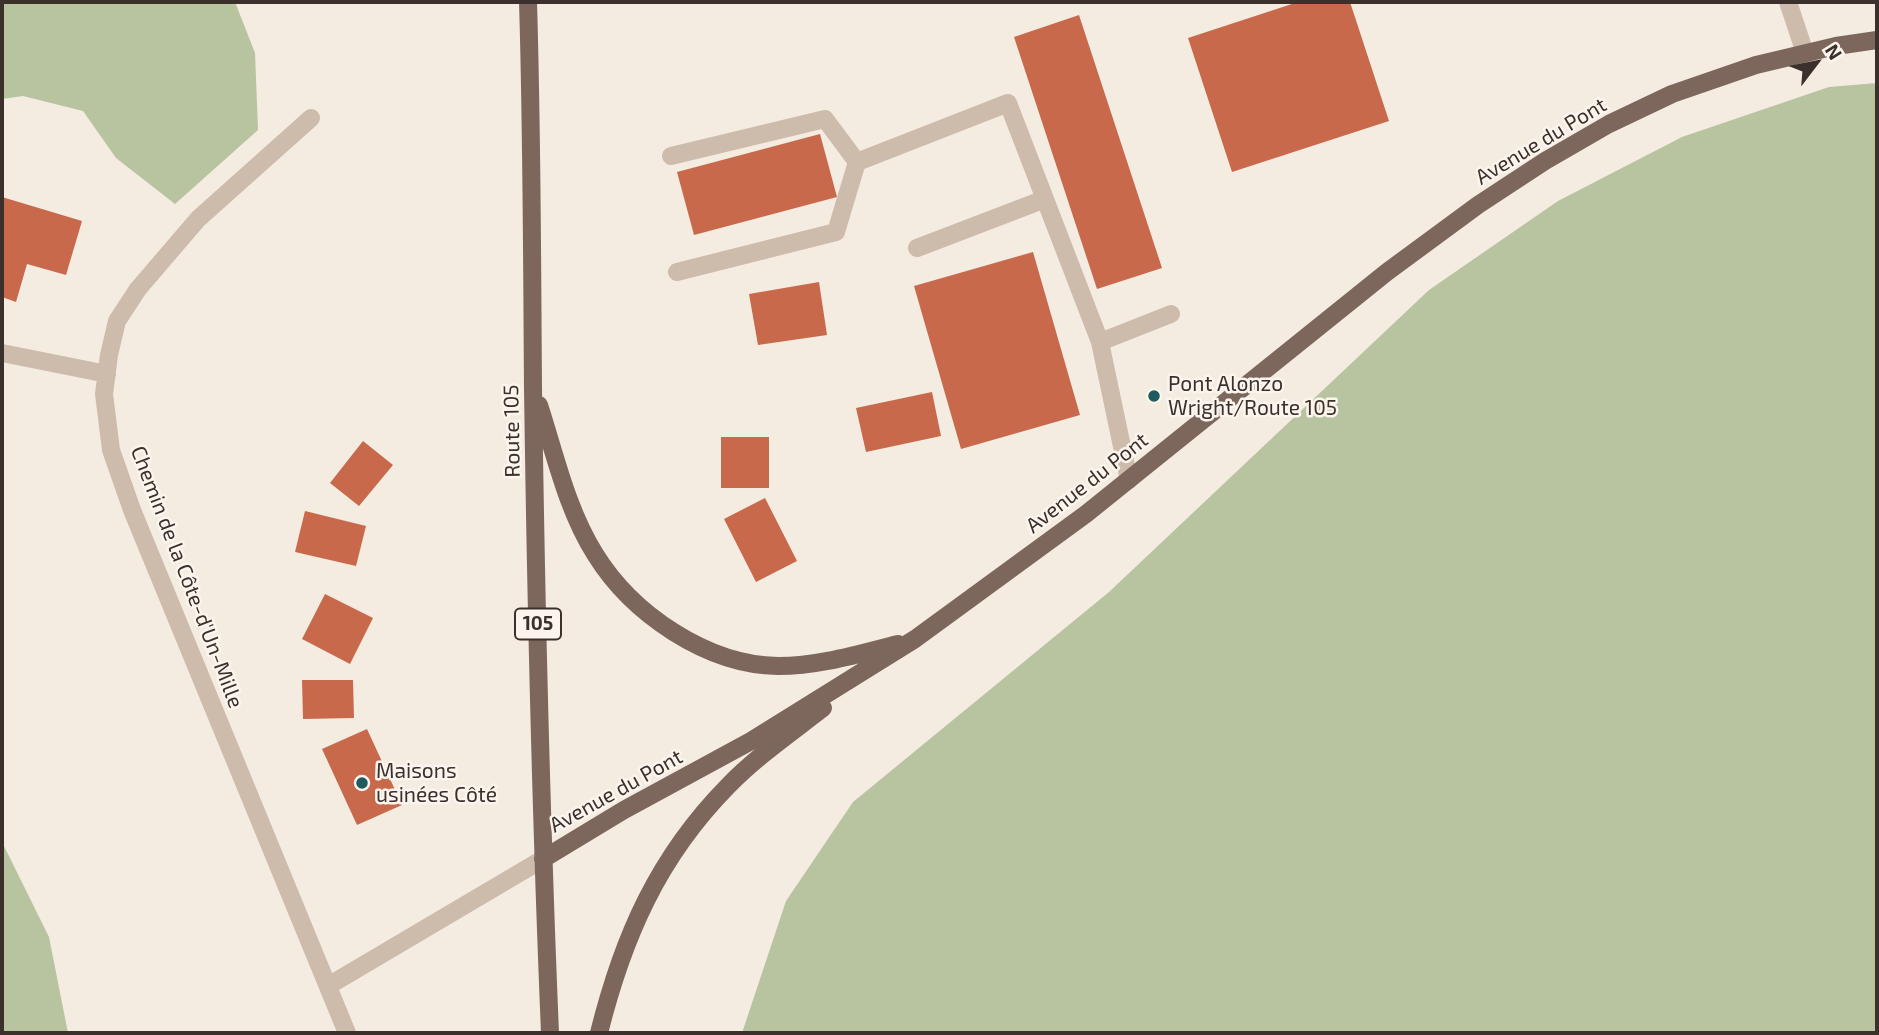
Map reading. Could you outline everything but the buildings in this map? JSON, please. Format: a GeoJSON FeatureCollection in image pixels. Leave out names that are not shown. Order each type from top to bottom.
{"type":"FeatureCollection","features":[{"type":"Feature","properties":{"kind":"main road","name":"Route 105"},"geometry":{"type":"LineString","coordinates":[[528,2],[542,859]]}},
{"type":"Feature","properties":{"kind":"main road","name":"Avenue du Pont"},"geometry":{"type":"LineString","coordinates":[[542,859],[624,810],[751,741],[915,639],[1086,514],[1387,272],[1478,205],[1545,161],[1609,124],[1672,94],[1756,65],[1877,40]]}},
{"type":"Feature","properties":{"kind":"main road"},"geometry":{"type":"LineString","coordinates":[[533,388],[575,512],[595,554],[623,590],[648,614],[690,641],[732,659],[777,666],[824,663],[915,639]]}},
{"type":"Feature","properties":{"kind":"main road"},"geometry":{"type":"LineString","coordinates":[[599,1033],[636,919],[659,874],[691,827],[729,784],[778,743],[915,639]]}},
{"type":"Feature","properties":{"kind":"main road","name":"105"},"geometry":{"type":"LineString","coordinates":[[542,859],[550,1033]]}},
{"type":"Feature","properties":{"kind":"street"},"geometry":{"type":"LineString","coordinates":[[1788,2],[1805,54]]}},
{"type":"Feature","properties":{"kind":"street"},"geometry":{"type":"LineString","coordinates":[[857,162],[1008,103],[1100,342],[1129,480]]}},
{"type":"Feature","properties":{"kind":"street","name":"Chemin de la Côte-d'Un-Mille"},"geometry":{"type":"LineString","coordinates":[[312,118],[198,219],[138,289],[117,321],[104,394],[111,450],[132,510],[347,1033]]}},
{"type":"Feature","properties":{"kind":"street"},"geometry":{"type":"LineString","coordinates":[[670,156],[825,118],[857,162]]}},
{"type":"Feature","properties":{"kind":"street"},"geometry":{"type":"LineString","coordinates":[[677,272],[836,232],[857,162]]}},
{"type":"Feature","properties":{"kind":"street"},"geometry":{"type":"LineString","coordinates":[[917,248],[1045,199]]}},
{"type":"Feature","properties":{"kind":"street"},"geometry":{"type":"LineString","coordinates":[[1100,342],[1171,314]]}},
{"type":"Feature","properties":{"kind":"street"},"geometry":{"type":"LineString","coordinates":[[2,353],[107,374]]}},
{"type":"Feature","properties":{"kind":"street"},"geometry":{"type":"LineString","coordinates":[[328,986],[542,859]]}},
{"type":"Feature","properties":{"kind":"green space"},"geometry":{"type":"Polygon","coordinates":[[[2,2],[235,2],[255,53],[258,130],[175,204],[116,158],[83,111],[23,96],[2,99],[2,2]]]}},
{"type":"Feature","properties":{"kind":"green space"},"geometry":{"type":"Polygon","coordinates":[[[1877,83],[1877,1033],[742,1033],[786,901],[853,802],[1109,592],[1429,290],[1558,201],[1682,137],[1829,87],[1877,83]]]}},
{"type":"Feature","properties":{"kind":"green space"},"geometry":{"type":"Polygon","coordinates":[[[2,842],[49,937],[68,1033],[2,1033],[2,842]]]}},
{"type":"Feature","properties":{"kind":"place","name":"Pont Alonzo Wright/Route 105"},"geometry":{"type":"Point","coordinates":[1154,396]}},
{"type":"Feature","properties":{"kind":"place","name":"Maisons usinées Côté"},"geometry":{"type":"Point","coordinates":[362,783]}}]}
